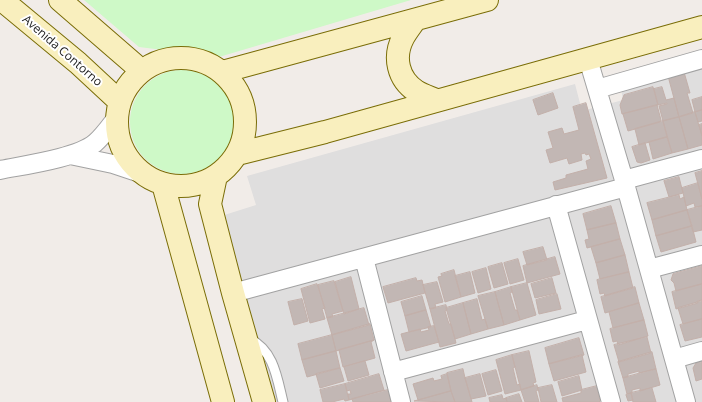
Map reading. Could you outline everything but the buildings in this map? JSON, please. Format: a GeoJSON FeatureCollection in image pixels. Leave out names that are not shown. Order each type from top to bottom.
{"type":"FeatureCollection","features":[{"type":"Feature","properties":{"kind":"main road"},"geometry":{"type":"LineString","coordinates":[[60,0],[142,71]]}},
{"type":"Feature","properties":{"kind":"main road"},"geometry":{"type":"LineString","coordinates":[[222,72],[487,0]]}},
{"type":"Feature","properties":{"kind":"main road","name":"Avenida Contorno"},"geometry":{"type":"LineString","coordinates":[[6,6],[78,63],[119,110]]}},
{"type":"Feature","properties":{"kind":"main road"},"geometry":{"type":"LineString","coordinates":[[415,20],[402,38],[398,53],[398,69],[404,80],[416,91],[436,100]]}},
{"type":"Feature","properties":{"kind":"main road"},"geometry":{"type":"LineString","coordinates":[[237,154],[325,132],[702,27]]}},
{"type":"Feature","properties":{"kind":"main road"},"geometry":{"type":"LineString","coordinates":[[168,59],[196,59],[222,72],[234,85],[243,101],[246,119],[244,137],[237,154],[228,166],[216,176],[202,183],[183,186],[155,179],[133,164],[124,150],[118,134],[119,110],[129,85],[142,71],[168,59]]}},
{"type":"Feature","properties":{"kind":"main road"},"geometry":{"type":"LineString","coordinates":[[216,176],[210,204],[233,293],[264,402]]}},
{"type":"Feature","properties":{"kind":"main road"},"geometry":{"type":"LineString","coordinates":[[155,179],[223,402]]}},
{"type":"Feature","properties":{"kind":"street"},"geometry":{"type":"LineString","coordinates":[[588,59],[625,183],[686,402]]}},
{"type":"Feature","properties":{"kind":"street"},"geometry":{"type":"LineString","coordinates":[[597,89],[702,59]]}},
{"type":"Feature","properties":{"kind":"street"},"geometry":{"type":"LineString","coordinates":[[0,170],[70,155],[94,144],[103,135],[119,110]]}},
{"type":"Feature","properties":{"kind":"street"},"geometry":{"type":"LineString","coordinates":[[70,155],[113,164],[155,179]]}},
{"type":"Feature","properties":{"kind":"street"},"geometry":{"type":"LineString","coordinates":[[233,293],[556,205],[702,159]]}},
{"type":"Feature","properties":{"kind":"street"},"geometry":{"type":"LineString","coordinates":[[556,205],[611,402]]}},
{"type":"Feature","properties":{"kind":"street"},"geometry":{"type":"LineString","coordinates":[[649,270],[702,255]]}},
{"type":"Feature","properties":{"kind":"street"},"geometry":{"type":"LineString","coordinates":[[364,258],[401,402]]}},
{"type":"Feature","properties":{"kind":"street"},"geometry":{"type":"LineString","coordinates":[[393,372],[587,320]]}},
{"type":"Feature","properties":{"kind":"street"},"geometry":{"type":"LineString","coordinates":[[674,359],[702,351]]}},
{"type":"Feature","properties":{"kind":"lane"},"geometry":{"type":"LineString","coordinates":[[245,337],[258,343],[268,354],[277,377],[283,402]]}},
{"type":"Feature","properties":{"kind":"shaded area"},"geometry":{"type":"Polygon","coordinates":[[[702,68],[702,402],[269,402],[218,217],[256,205],[247,176],[575,84],[582,111],[623,100],[621,89],[702,68]]]}},
{"type":"Feature","properties":{"kind":"green space"},"geometry":{"type":"Polygon","coordinates":[[[84,0],[411,0],[219,57],[139,47],[84,0]]]}},
{"type":"Feature","properties":{"kind":"green space"},"geometry":{"type":"Polygon","coordinates":[[[182,70],[202,74],[219,85],[230,102],[234,122],[230,142],[219,159],[202,170],[182,174],[162,170],[145,159],[134,142],[130,122],[134,102],[145,85],[162,74],[182,70]]]}}]}
